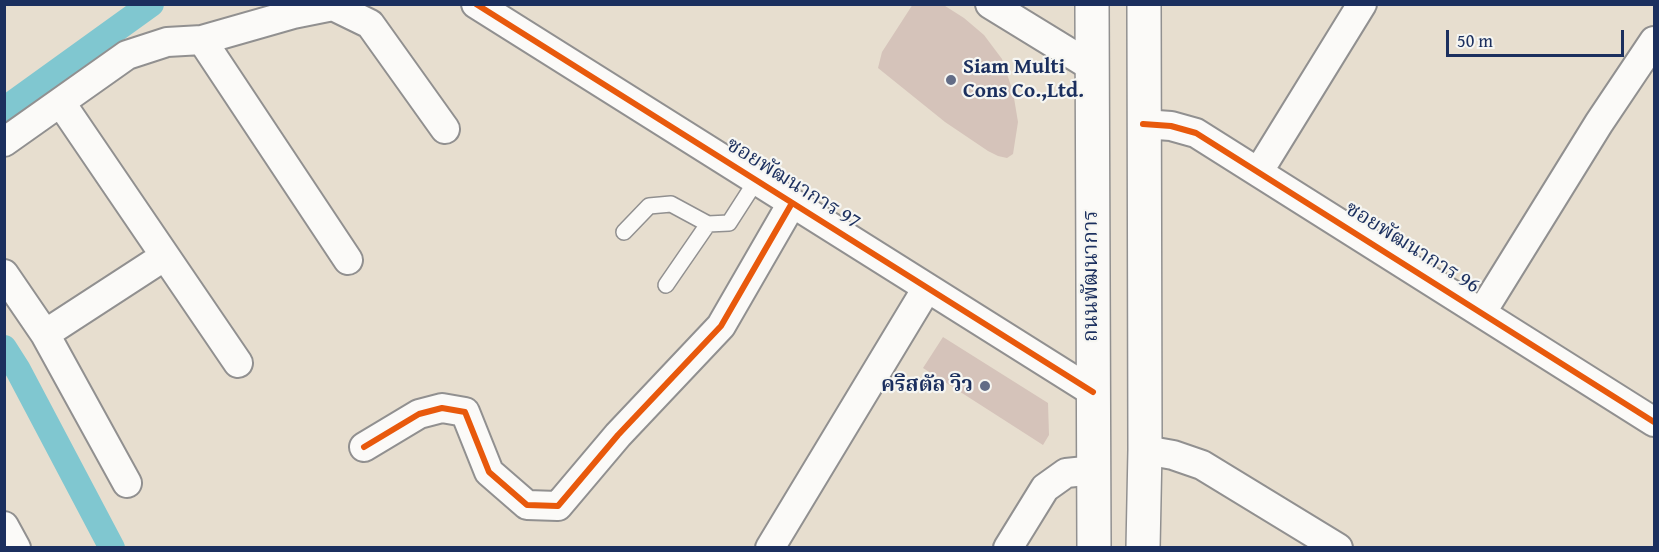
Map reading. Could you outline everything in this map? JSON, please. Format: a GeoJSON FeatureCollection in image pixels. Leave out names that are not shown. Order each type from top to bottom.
{"type":"FeatureCollection","features":[{"type":"Feature","properties":{"kind":"main road","name":"ถนนพัฒนาการ"},"geometry":{"type":"LineString","coordinates":[[1092,4],[1094,548]]}},
{"type":"Feature","properties":{"kind":"main road"},"geometry":{"type":"LineString","coordinates":[[1143,548],[1145,450],[1144,4]]}},
{"type":"Feature","properties":{"kind":"street","name":"ซอยพัฒนาการ 97"},"geometry":{"type":"LineString","coordinates":[[476,4],[1093,392]]}},
{"type":"Feature","properties":{"kind":"street"},"geometry":{"type":"LineString","coordinates":[[990,4],[1091,66]]}},
{"type":"Feature","properties":{"kind":"street"},"geometry":{"type":"LineString","coordinates":[[1259,171],[1362,4]]}},
{"type":"Feature","properties":{"kind":"street"},"geometry":{"type":"LineString","coordinates":[[4,142],[127,55],[167,42],[202,40],[293,14],[334,5],[376,14],[444,129]]}},
{"type":"Feature","properties":{"kind":"street"},"geometry":{"type":"LineString","coordinates":[[202,40],[348,260]]}},
{"type":"Feature","properties":{"kind":"street"},"geometry":{"type":"LineString","coordinates":[[1482,312],[1599,123],[1654,41]]}},
{"type":"Feature","properties":{"kind":"street"},"geometry":{"type":"LineString","coordinates":[[61,103],[238,363]]}},
{"type":"Feature","properties":{"kind":"street","name":"ซอยพัฒนาการ 96"},"geometry":{"type":"LineString","coordinates":[[1143,124],[1171,126],[1196,133],[1654,422]]}},
{"type":"Feature","properties":{"kind":"street"},"geometry":{"type":"LineString","coordinates":[[364,447],[419,414],[442,408],[465,412],[489,472],[527,505],[558,506],[618,435],[721,326],[792,203]]}},
{"type":"Feature","properties":{"kind":"street"},"geometry":{"type":"LineString","coordinates":[[45,334],[165,256]]}},
{"type":"Feature","properties":{"kind":"street"},"geometry":{"type":"LineString","coordinates":[[4,274],[45,334],[127,483]]}},
{"type":"Feature","properties":{"kind":"street"},"geometry":{"type":"LineString","coordinates":[[770,548],[927,288]]}},
{"type":"Feature","properties":{"kind":"street"},"geometry":{"type":"LineString","coordinates":[[1145,450],[1173,455],[1202,465],[1338,548]]}},
{"type":"Feature","properties":{"kind":"street"},"geometry":{"type":"LineString","coordinates":[[1008,548],[1045,488],[1066,473],[1095,470]]}},
{"type":"Feature","properties":{"kind":"street"},"geometry":{"type":"LineString","coordinates":[[4,526],[16,548]]}},
{"type":"Feature","properties":{"kind":"lane"},"geometry":{"type":"LineString","coordinates":[[624,232],[649,206],[672,204],[708,224],[729,223],[756,181]]}},
{"type":"Feature","properties":{"kind":"lane"},"geometry":{"type":"LineString","coordinates":[[666,285],[708,224]]}},
{"type":"Feature","properties":{"kind":"building","name":"Siam Multi Cons Co.,Ltd."},"geometry":{"type":"Polygon","coordinates":[[[913,4],[942,4],[964,18],[984,35],[1002,59],[1013,92],[1018,122],[1013,154],[1007,158],[988,151],[945,122],[878,68],[882,52],[913,4]]]}},
{"type":"Feature","properties":{"kind":"building","name":"คริสตัล วิว"},"geometry":{"type":"Polygon","coordinates":[[[943,337],[1048,403],[1049,435],[1043,445],[923,368],[943,337]]]}},
{"type":"Feature","properties":{"kind":"waterway"},"geometry":{"type":"LineString","coordinates":[[4,110],[151,4]]}},
{"type":"Feature","properties":{"kind":"waterway"},"geometry":{"type":"LineString","coordinates":[[4,348],[18,370],[112,548]]}},
{"type":"Feature","properties":{"kind":"cycle path"},"geometry":{"type":"LineString","coordinates":[[476,4],[1093,392]]}},
{"type":"Feature","properties":{"kind":"cycle path"},"geometry":{"type":"LineString","coordinates":[[1143,124],[1171,126],[1196,133],[1654,422]]}},
{"type":"Feature","properties":{"kind":"cycle path"},"geometry":{"type":"LineString","coordinates":[[364,447],[419,414],[442,408],[465,412],[489,472],[527,505],[558,506],[618,435],[721,326],[792,203]]}},
{"type":"Feature","properties":{"kind":"place","name":"Siam Multi Cons Co.,Ltd."},"geometry":{"type":"Point","coordinates":[951,80]}},
{"type":"Feature","properties":{"kind":"place","name":"คริสตัล วิว"},"geometry":{"type":"Point","coordinates":[985,386]}}]}
